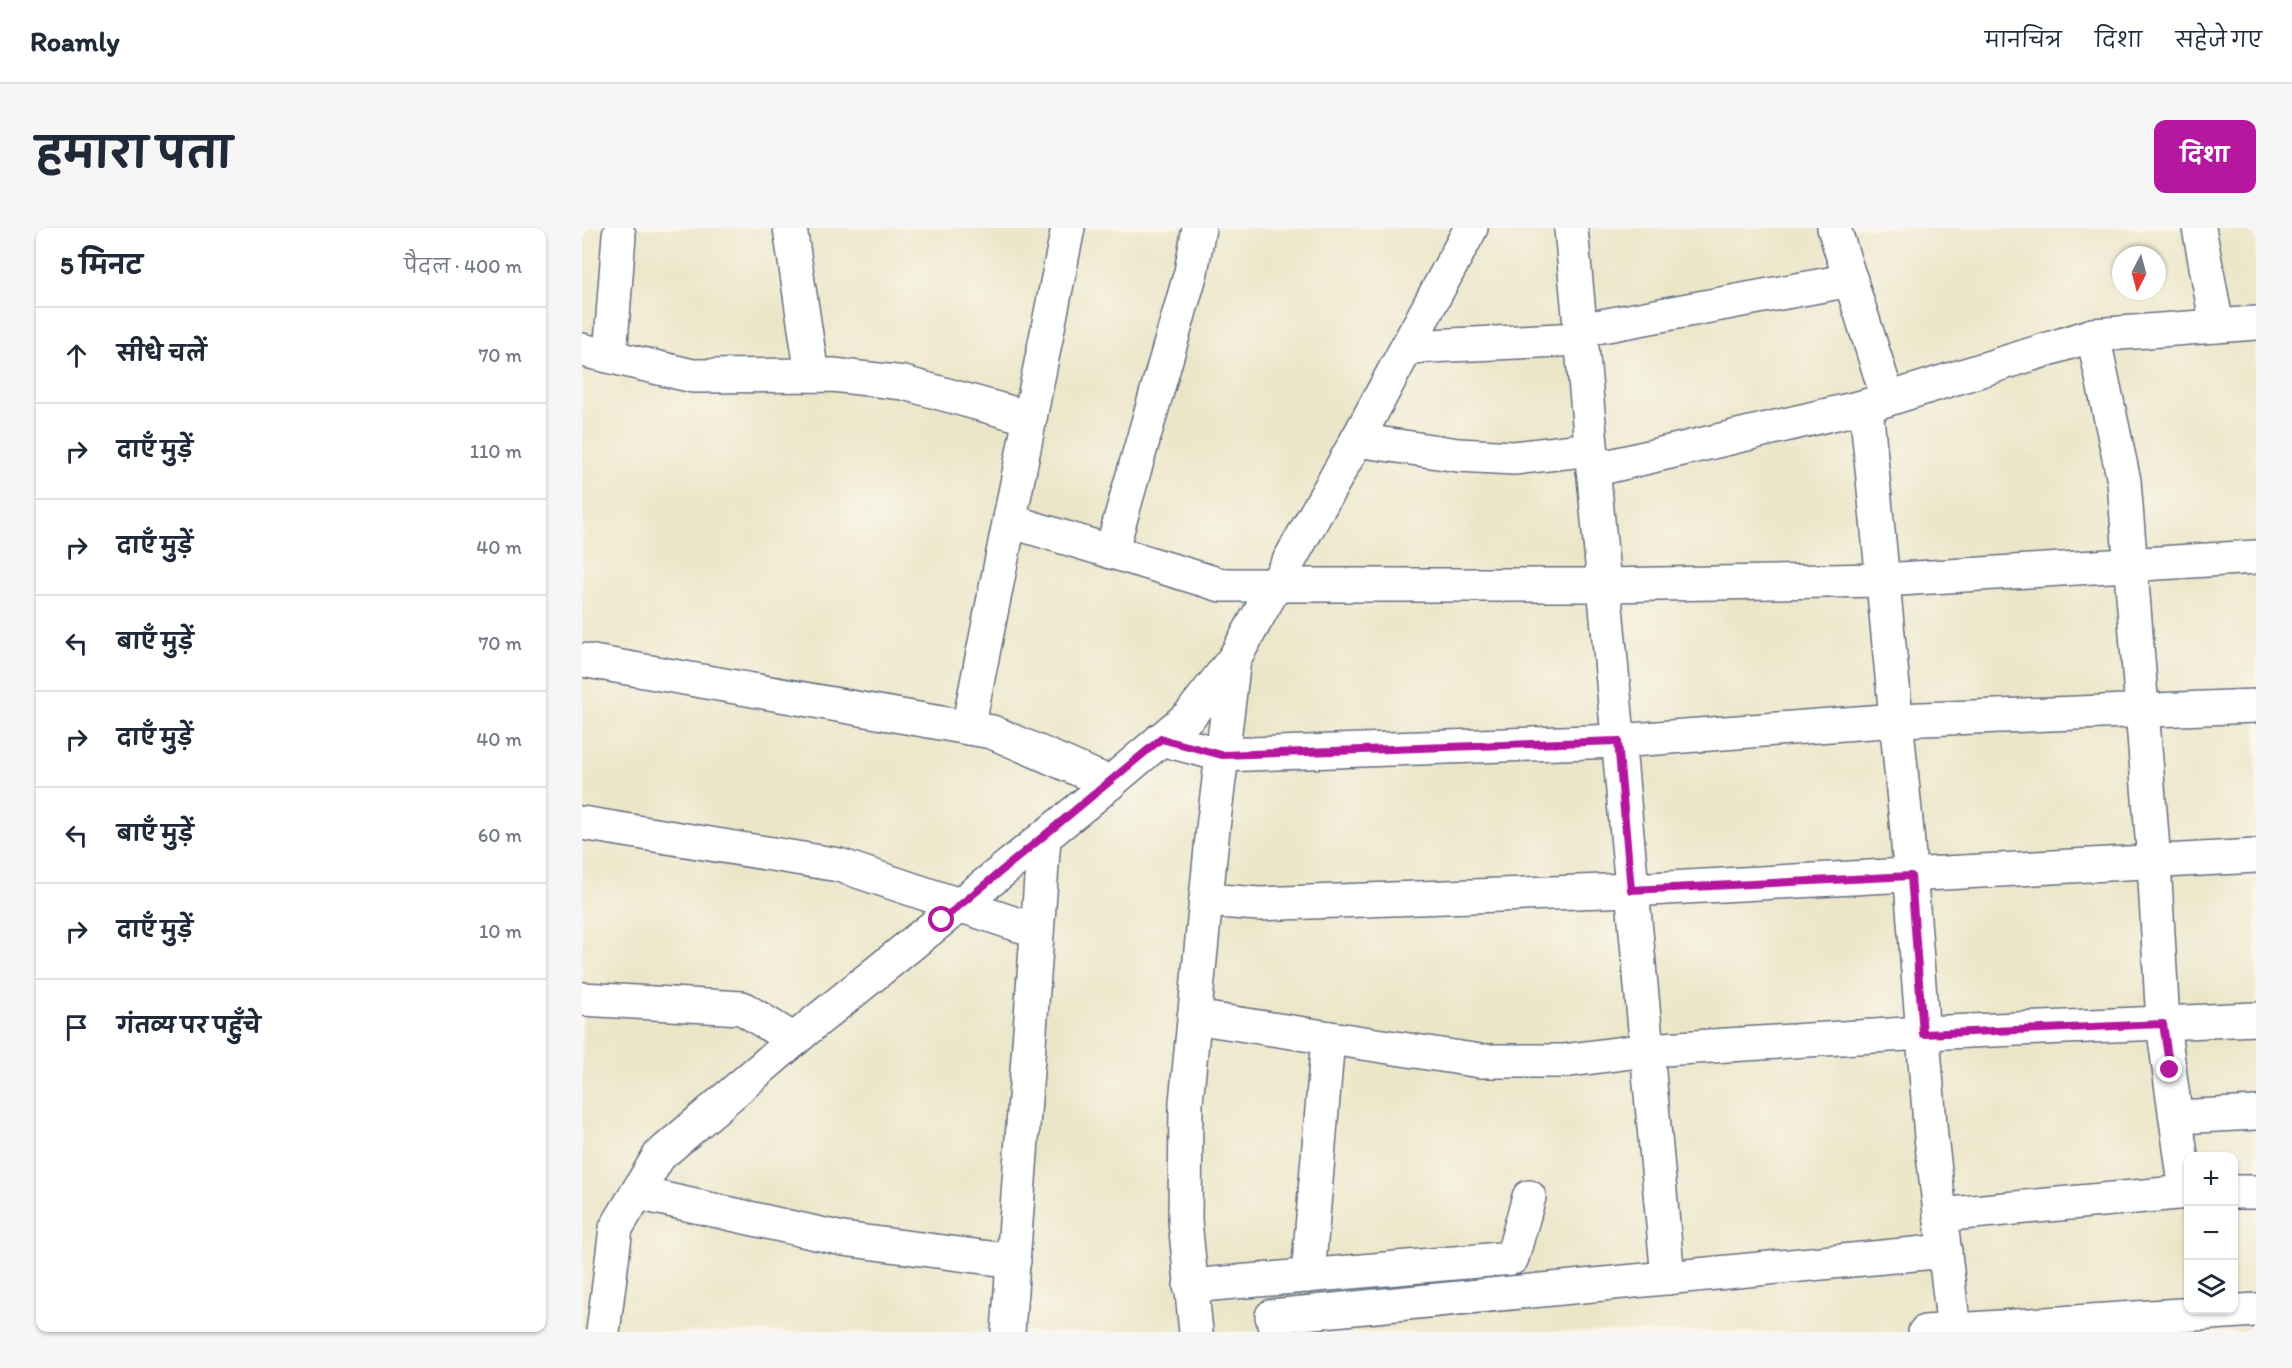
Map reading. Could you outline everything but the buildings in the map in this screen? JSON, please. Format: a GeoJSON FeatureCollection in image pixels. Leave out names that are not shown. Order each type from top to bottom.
{"type":"FeatureCollection","features":[{"type":"Feature","properties":{"kind":"street"},"geometry":{"type":"LineString","coordinates":[[790,228],[812,375]]}},
{"type":"Feature","properties":{"kind":"street"},"geometry":{"type":"LineString","coordinates":[[968,728],[1068,228]]}},
{"type":"Feature","properties":{"kind":"street"},"geometry":{"type":"LineString","coordinates":[[1112,552],[1191,272],[1199,228]]}},
{"type":"Feature","properties":{"kind":"street"},"geometry":{"type":"LineString","coordinates":[[603,1332],[616,1228],[658,1156],[794,1040],[1044,838],[1190,715],[1234,659],[1357,440],[1471,228]]}},
{"type":"Feature","properties":{"kind":"street"},"geometry":{"type":"LineString","coordinates":[[1571,228],[1668,1278]]}},
{"type":"Feature","properties":{"kind":"street"},"geometry":{"type":"LineString","coordinates":[[1834,228],[1851,280],[1877,402],[1883,580],[1911,876],[1923,1034],[1945,1251],[1940,1331],[2256,1310]]}},
{"type":"Feature","properties":{"kind":"street"},"geometry":{"type":"LineString","coordinates":[[2199,228],[2217,326]]}},
{"type":"Feature","properties":{"kind":"street"},"geometry":{"type":"LineString","coordinates":[[619,236],[596,353],[693,376],[812,375],[904,383],[1030,418]]}},
{"type":"Feature","properties":{"kind":"street"},"geometry":{"type":"LineString","coordinates":[[1407,347],[1581,334],[1851,280]]}},
{"type":"Feature","properties":{"kind":"street"},"geometry":{"type":"LineString","coordinates":[[1357,440],[1458,455],[1592,460],[1877,402],[2093,335],[2256,323]]}},
{"type":"Feature","properties":{"kind":"street"},"geometry":{"type":"LineString","coordinates":[[2093,335],[2124,481],[2140,710],[2154,862],[2163,1024],[2184,1172]]}},
{"type":"Feature","properties":{"kind":"street"},"geometry":{"type":"LineString","coordinates":[[1010,521],[1221,585],[1603,585],[1883,580],[2256,557]]}},
{"type":"Feature","properties":{"kind":"street"},"geometry":{"type":"LineString","coordinates":[[1196,1332],[1185,1221],[1186,1102],[1206,900],[1234,659]]}},
{"type":"Feature","properties":{"kind":"street"},"geometry":{"type":"LineString","coordinates":[[582,660],[992,732],[1110,783]]}},
{"type":"Feature","properties":{"kind":"street"},"geometry":{"type":"LineString","coordinates":[[1161,739],[1222,755],[1618,741],[1897,720],[2256,706]]}},
{"type":"Feature","properties":{"kind":"street"},"geometry":{"type":"LineString","coordinates":[[582,823],[839,865],[1037,931]]}},
{"type":"Feature","properties":{"kind":"street"},"geometry":{"type":"LineString","coordinates":[[1008,1332],[1044,838]]}},
{"type":"Feature","properties":{"kind":"street"},"geometry":{"type":"LineString","coordinates":[[1206,900],[1259,904],[1631,890],[2256,856]]}},
{"type":"Feature","properties":{"kind":"street"},"geometry":{"type":"LineString","coordinates":[[582,999],[742,1008],[794,1040]]}},
{"type":"Feature","properties":{"kind":"street"},"geometry":{"type":"LineString","coordinates":[[1194,1017],[1480,1061],[1563,1061],[1646,1050],[1923,1034],[2256,1019]]}},
{"type":"Feature","properties":{"kind":"street"},"geometry":{"type":"LineString","coordinates":[[1308,1276],[1328,1038]]}},
{"type":"Feature","properties":{"kind":"street"},"geometry":{"type":"LineString","coordinates":[[2176,1117],[2256,1113]]}},
{"type":"Feature","properties":{"kind":"street"},"geometry":{"type":"LineString","coordinates":[[1940,1215],[2184,1192]]}},
{"type":"Feature","properties":{"kind":"street"},"geometry":{"type":"LineString","coordinates":[[2238,1192],[2256,1192]]}},
{"type":"Feature","properties":{"kind":"street"},"geometry":{"type":"LineString","coordinates":[[637,1193],[843,1239],[1014,1261]]}},
{"type":"Feature","properties":{"kind":"street"},"geometry":{"type":"LineString","coordinates":[[1190,1286],[1512,1258],[1529,1197]]}},
{"type":"Feature","properties":{"kind":"street"},"geometry":{"type":"LineString","coordinates":[[1276,1332],[1272,1316],[1945,1251]]}},
{"type":"Feature","properties":{"kind":"route"},"geometry":{"type":"LineString","coordinates":[[942,920],[1161,739],[1222,755],[1618,741],[1631,890],[1911,876],[1923,1034],[2163,1024],[2170,1070]]}}]}
